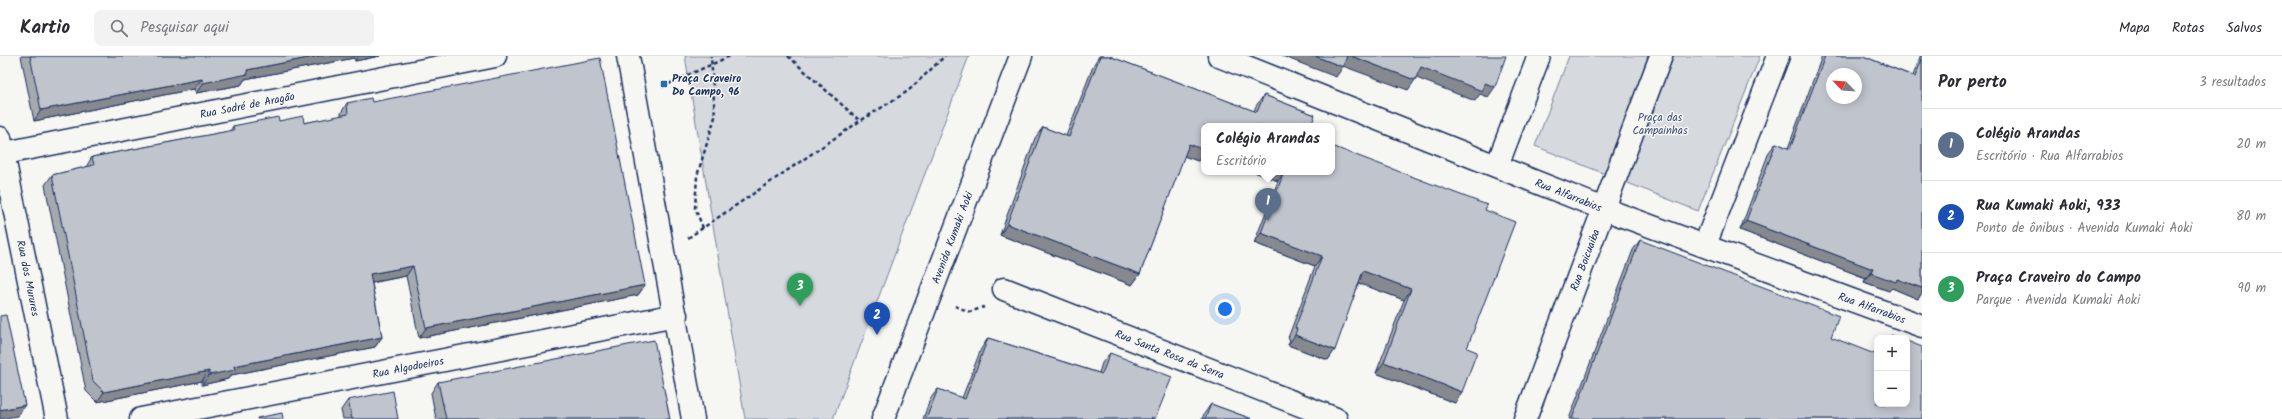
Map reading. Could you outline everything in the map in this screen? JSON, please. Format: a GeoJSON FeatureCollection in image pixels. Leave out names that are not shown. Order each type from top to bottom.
{"type":"FeatureCollection","features":[{"type":"Feature","properties":{"kind":"street","name":"Rua Sodré de Aragão"},"geometry":{"type":"LineString","coordinates":[[1,148],[495,56]]}},
{"type":"Feature","properties":{"kind":"street"},"geometry":{"type":"LineString","coordinates":[[628,56],[676,315],[693,419]]}},
{"type":"Feature","properties":{"kind":"street","name":"Avenida Kumaki Aoki"},"geometry":{"type":"LineString","coordinates":[[883,419],[1021,56]]}},
{"type":"Feature","properties":{"kind":"street","name":"Rua Alfarrabios"},"geometry":{"type":"LineString","coordinates":[[1219,56],[1604,209],[1922,326]]}},
{"type":"Feature","properties":{"kind":"street"},"geometry":{"type":"LineString","coordinates":[[1497,166],[1539,56]]}},
{"type":"Feature","properties":{"kind":"street","name":"Rua Boicuaiba"},"geometry":{"type":"LineString","coordinates":[[1525,419],[1661,56]]}},
{"type":"Feature","properties":{"kind":"street"},"geometry":{"type":"LineString","coordinates":[[1705,245],[1778,56]]}},
{"type":"Feature","properties":{"kind":"street","name":"Rua dos Murures"},"geometry":{"type":"LineString","coordinates":[[1,148],[57,419]]}},
{"type":"Feature","properties":{"kind":"street","name":"Rua Santa Rosa da Serra"},"geometry":{"type":"LineString","coordinates":[[1004,289],[1336,419]]}},
{"type":"Feature","properties":{"kind":"street","name":"Rua Algodoeiros"},"geometry":{"type":"LineString","coordinates":[[141,419],[676,315]]}},
{"type":"Feature","properties":{"kind":"path"},"geometry":{"type":"LineString","coordinates":[[703,228],[695,208],[697,176],[715,116],[711,56]]}},
{"type":"Feature","properties":{"kind":"path"},"geometry":{"type":"LineString","coordinates":[[635,98],[730,56]]}},
{"type":"Feature","properties":{"kind":"path"},"geometry":{"type":"LineString","coordinates":[[788,56],[860,121]]}},
{"type":"Feature","properties":{"kind":"path"},"geometry":{"type":"LineString","coordinates":[[665,254],[860,121],[908,91],[945,56]]}},
{"type":"Feature","properties":{"kind":"path"},"geometry":{"type":"LineString","coordinates":[[929,296],[970,312],[983,308],[996,291],[1004,289]]}},
{"type":"Feature","properties":{"kind":"green space"},"geometry":{"type":"Polygon","coordinates":[[[685,56],[969,56],[833,419],[745,419],[685,56]]]}},
{"type":"Feature","properties":{"kind":"green space","name":"Praça das Campainhas"},"geometry":{"type":"Polygon","coordinates":[[[1569,56],[1760,56],[1698,211],[1535,146],[1569,56]]]}},
{"type":"Feature","properties":{"kind":"building"},"geometry":{"type":"Polygon","coordinates":[[[30,56],[318,56],[247,70],[248,74],[203,83],[202,79],[41,110],[30,56]]]}},
{"type":"Feature","properties":{"kind":"building"},"geometry":{"type":"Polygon","coordinates":[[[1100,56],[1109,56],[1257,112],[1264,95],[1315,115],[1312,123],[1201,123],[1201,149],[1189,144],[1140,274],[1007,224],[1043,127],[1069,137],[1100,56]]]}},
{"type":"Feature","properties":{"kind":"building"},"geometry":{"type":"Polygon","coordinates":[[[1315,56],[1347,56],[1343,67],[1315,56]]]}},
{"type":"Feature","properties":{"kind":"building"},"geometry":{"type":"Polygon","coordinates":[[[1351,56],[1506,56],[1495,87],[1485,83],[1482,91],[1421,67],[1415,80],[1351,56]]]}},
{"type":"Feature","properties":{"kind":"building"},"geometry":{"type":"Polygon","coordinates":[[[1825,56],[1863,56],[1915,77],[1922,59],[1922,288],[1897,279],[1896,282],[1871,273],[1873,269],[1746,221],[1776,143],[1790,149],[1825,56]]]}},
{"type":"Feature","properties":{"kind":"building"},"geometry":{"type":"Polygon","coordinates":[[[600,58],[645,285],[426,328],[413,266],[370,274],[382,337],[234,366],[235,370],[209,375],[209,371],[104,392],[93,381],[52,175],[94,165],[92,157],[234,130],[233,126],[278,117],[279,121],[303,116],[304,123],[348,114],[347,103],[371,98],[372,102],[600,58]]]}},
{"type":"Feature","properties":{"kind":"building"},"geometry":{"type":"Polygon","coordinates":[[[1335,147],[1487,205],[1485,210],[1515,222],[1467,348],[1477,352],[1462,392],[1384,362],[1411,289],[1363,271],[1335,350],[1295,335],[1297,329],[1295,328],[1322,256],[1261,233],[1283,175],[1335,175],[1335,147]]]}},
{"type":"Feature","properties":{"kind":"building"},"geometry":{"type":"Polygon","coordinates":[[[1640,240],[1839,316],[1831,337],[1874,354],[1874,407],[1910,407],[1910,342],[1922,347],[1922,419],[1572,419],[1640,240]]]}},
{"type":"Feature","properties":{"kind":"building"},"geometry":{"type":"Polygon","coordinates":[[[6,315],[25,405],[0,410],[0,316],[6,315]]]}},
{"type":"Feature","properties":{"kind":"building"},"geometry":{"type":"Polygon","coordinates":[[[988,338],[1102,374],[1110,353],[1172,377],[1155,419],[1152,417],[1151,419],[926,419],[938,389],[965,399],[988,338]]]}},
{"type":"Feature","properties":{"kind":"building"},"geometry":{"type":"Polygon","coordinates":[[[654,340],[670,419],[446,419],[438,382],[654,340]]]}},
{"type":"Feature","properties":{"kind":"building"},"geometry":{"type":"Polygon","coordinates":[[[393,391],[398,419],[352,419],[348,400],[393,391]]]}},
{"type":"Feature","properties":{"kind":"building"},"geometry":{"type":"Polygon","coordinates":[[[1211,404],[1252,419],[1205,419],[1211,404]]]}},
{"type":"Feature","properties":{"kind":"building"},"geometry":{"type":"Polygon","coordinates":[[[282,413],[283,419],[257,419],[257,418],[282,413]]]}},
{"type":"Feature","properties":{"kind":"place","name":"Praça Craveiro Do Campo, 96"},"geometry":{"type":"Point","coordinates":[664,84]}},
{"type":"Feature","properties":{"kind":"place","name":"Colégio Arandas"},"geometry":{"type":"Point","coordinates":[1268,221]}},
{"type":"Feature","properties":{"kind":"place","name":"Praça Craveiro do Campo"},"geometry":{"type":"Point","coordinates":[800,306]}},
{"type":"Feature","properties":{"kind":"place","name":"Rua Kumaki Aoki, 933"},"geometry":{"type":"Point","coordinates":[877,335]}}]}
